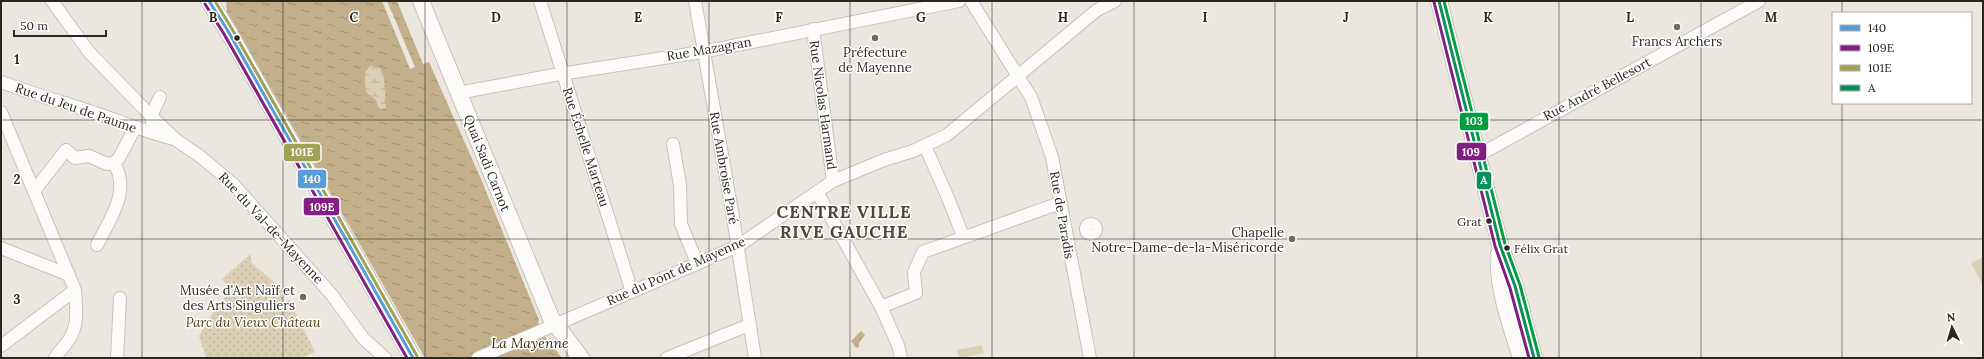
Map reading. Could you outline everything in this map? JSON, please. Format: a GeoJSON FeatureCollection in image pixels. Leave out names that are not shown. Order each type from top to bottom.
{"type":"FeatureCollection","features":[{"type":"Feature","properties":{"kind":"street","name":"Rue du Val-de-Mayenne"},"geometry":{"type":"LineString","coordinates":[[52,1],[89,52],[151,116],[176,140],[201,157],[234,184],[332,295],[363,338],[385,358]]}},
{"type":"Feature","properties":{"kind":"street"},"geometry":{"type":"LineString","coordinates":[[209,1],[225,25],[412,356]]}},
{"type":"Feature","properties":{"kind":"street","name":"Quai Sadi Carnot"},"geometry":{"type":"LineString","coordinates":[[421,1],[554,324],[567,338],[581,358]]}},
{"type":"Feature","properties":{"kind":"street","name":"Rue Échelle Marteau"},"geometry":{"type":"LineString","coordinates":[[540,1],[632,292]]}},
{"type":"Feature","properties":{"kind":"street","name":"Rue Ambroise Paré"},"geometry":{"type":"LineString","coordinates":[[694,1],[738,246],[755,358]]}},
{"type":"Feature","properties":{"kind":"street","name":"Rue Mazagran"},"geometry":{"type":"LineString","coordinates":[[458,93],[563,73],[702,52],[959,1]]}},
{"type":"Feature","properties":{"kind":"street","name":"Rue de Paradis"},"geometry":{"type":"LineString","coordinates":[[970,1],[1031,97],[1052,158],[1090,358]]}},
{"type":"Feature","properties":{"kind":"street","name":"Rue du Pont de Mayenne"},"geometry":{"type":"LineString","coordinates":[[478,358],[738,246],[833,181],[884,160],[913,151],[947,136],[1097,10],[1115,1]]}},
{"type":"Feature","properties":{"kind":"street"},"geometry":{"type":"LineString","coordinates":[[1439,1],[1500,245],[1515,286],[1534,358]]}},
{"type":"Feature","properties":{"kind":"street","name":"Rue André Bellesort"},"geometry":{"type":"LineString","coordinates":[[1477,154],[1488,150],[1759,1]]}},
{"type":"Feature","properties":{"kind":"street","name":"Rue Nicolas Harmand"},"geometry":{"type":"LineString","coordinates":[[813,29],[833,181]]}},
{"type":"Feature","properties":{"kind":"street","name":"Rue du Jeu de Paume"},"geometry":{"type":"LineString","coordinates":[[1,82],[51,101],[78,107],[135,128],[176,140]]}},
{"type":"Feature","properties":{"kind":"street"},"geometry":{"type":"LineString","coordinates":[[151,116],[160,97]]}},
{"type":"Feature","properties":{"kind":"street"},"geometry":{"type":"LineString","coordinates":[[1,112],[75,290],[77,314],[75,329],[55,358]]}},
{"type":"Feature","properties":{"kind":"street","name":"Rue du Jeu de Paume"},"geometry":{"type":"LineString","coordinates":[[151,116],[151,133]]}},
{"type":"Feature","properties":{"kind":"street"},"geometry":{"type":"LineString","coordinates":[[34,191],[66,150],[75,158],[89,156],[106,164],[114,163],[119,158],[135,128]]}},
{"type":"Feature","properties":{"kind":"street"},"geometry":{"type":"LineString","coordinates":[[673,144],[680,185],[681,224],[698,263]]}},
{"type":"Feature","properties":{"kind":"street"},"geometry":{"type":"LineString","coordinates":[[925,146],[963,236]]}},
{"type":"Feature","properties":{"kind":"street"},"geometry":{"type":"LineString","coordinates":[[97,245],[118,203],[121,179],[120,173],[114,163]]}},
{"type":"Feature","properties":{"kind":"street"},"geometry":{"type":"LineString","coordinates":[[817,192],[881,307],[898,344],[901,358]]}},
{"type":"Feature","properties":{"kind":"street"},"geometry":{"type":"LineString","coordinates":[[881,307],[916,293],[914,272],[923,252],[963,236],[1060,203]]}},
{"type":"Feature","properties":{"kind":"street"},"geometry":{"type":"LineString","coordinates":[[1067,234],[1086,229]]}},
{"type":"Feature","properties":{"kind":"street"},"geometry":{"type":"LineString","coordinates":[[1500,245],[1498,263],[1500,280],[1511,328],[1521,358]]}},
{"type":"Feature","properties":{"kind":"street"},"geometry":{"type":"LineString","coordinates":[[5,250],[69,275]]}},
{"type":"Feature","properties":{"kind":"street"},"geometry":{"type":"LineString","coordinates":[[1,346],[75,290]]}},
{"type":"Feature","properties":{"kind":"street"},"geometry":{"type":"LineString","coordinates":[[117,358],[120,298]]}},
{"type":"Feature","properties":{"kind":"street"},"geometry":{"type":"LineString","coordinates":[[667,358],[749,325]]}},
{"type":"Feature","properties":{"kind":"green space"},"geometry":{"type":"Polygon","coordinates":[[[370,66],[380,68],[384,79],[387,108],[381,109],[378,107],[376,100],[366,92],[365,73],[370,66]]]}},
{"type":"Feature","properties":{"kind":"green space","name":"Parc du Vieux Château"},"geometry":{"type":"Polygon","coordinates":[[[250,254],[252,263],[285,292],[281,293],[284,302],[289,300],[315,352],[302,358],[206,358],[199,336],[218,304],[233,291],[222,279],[250,254]]]}},
{"type":"Feature","properties":{"kind":"green space"},"geometry":{"type":"Polygon","coordinates":[[[1983,257],[1983,286],[1971,263],[1983,257]]]}},
{"type":"Feature","properties":{"kind":"green space"},"geometry":{"type":"Polygon","coordinates":[[[982,345],[984,353],[959,358],[957,350],[982,345]]]}},
{"type":"Feature","properties":{"kind":"water","name":"La Mayenne"},"geometry":{"type":"Polygon","coordinates":[[[226,1],[382,1],[410,69],[415,67],[387,1],[397,1],[423,64],[429,62],[481,179],[539,320],[538,322],[543,334],[562,358],[425,358],[227,12],[226,1]],[[370,66],[365,73],[366,92],[376,100],[378,107],[381,109],[386,108],[384,79],[380,68],[370,66]]]}},
{"type":"Feature","properties":{"kind":"water"},"geometry":{"type":"Polygon","coordinates":[[[861,331],[865,335],[859,343],[859,347],[856,348],[851,341],[861,331]]]}},
{"type":"Feature","properties":{"kind":"transit line","name":"140"},"geometry":{"type":"LineString","coordinates":[[209,1],[228,31],[413,358]]}},
{"type":"Feature","properties":{"kind":"transit line","name":"101E"},"geometry":{"type":"LineString","coordinates":[[215,1],[417,356]]}},
{"type":"Feature","properties":{"kind":"transit line","name":"A"},"geometry":{"type":"LineString","coordinates":[[1439,1],[1500,245],[1515,286],[1534,358]]}},
{"type":"Feature","properties":{"kind":"transit line","name":"103"},"geometry":{"type":"LineString","coordinates":[[1444,1],[1505,244],[1520,285],[1539,357]]}},
{"type":"Feature","properties":{"kind":"transit line","name":"109"},"geometry":{"type":"LineString","coordinates":[[1434,2],[1495,246],[1510,288],[1529,358]]}},
{"type":"Feature","properties":{"kind":"transit line","name":"109E"},"geometry":{"type":"LineString","coordinates":[[205,4],[224,34],[407,358]]}},
{"type":"Feature","properties":{"kind":"place","name":"Francs Archers"},"geometry":{"type":"Point","coordinates":[1677,27]}},
{"type":"Feature","properties":{"kind":"place","name":"Préfecture de Mayenne"},"geometry":{"type":"Point","coordinates":[875,38]}},
{"type":"Feature","properties":{"kind":"place","name":"Grat"},"geometry":{"type":"Point","coordinates":[1489,221]}},
{"type":"Feature","properties":{"kind":"place","name":"Chapelle Notre-Dame-de-la-Miséricorde"},"geometry":{"type":"Point","coordinates":[1292,239]}},
{"type":"Feature","properties":{"kind":"place","name":"Félix Grat"},"geometry":{"type":"Point","coordinates":[1507,248]}},
{"type":"Feature","properties":{"kind":"place","name":"Musée d'Art Naïf et des Arts Singuliers"},"geometry":{"type":"Point","coordinates":[303,297]}},
{"type":"Feature","properties":{"kind":"district","name":"CENTRE VILLE RIVE GAUCHE"},"geometry":{"type":"Point","coordinates":[844,222]}}]}
